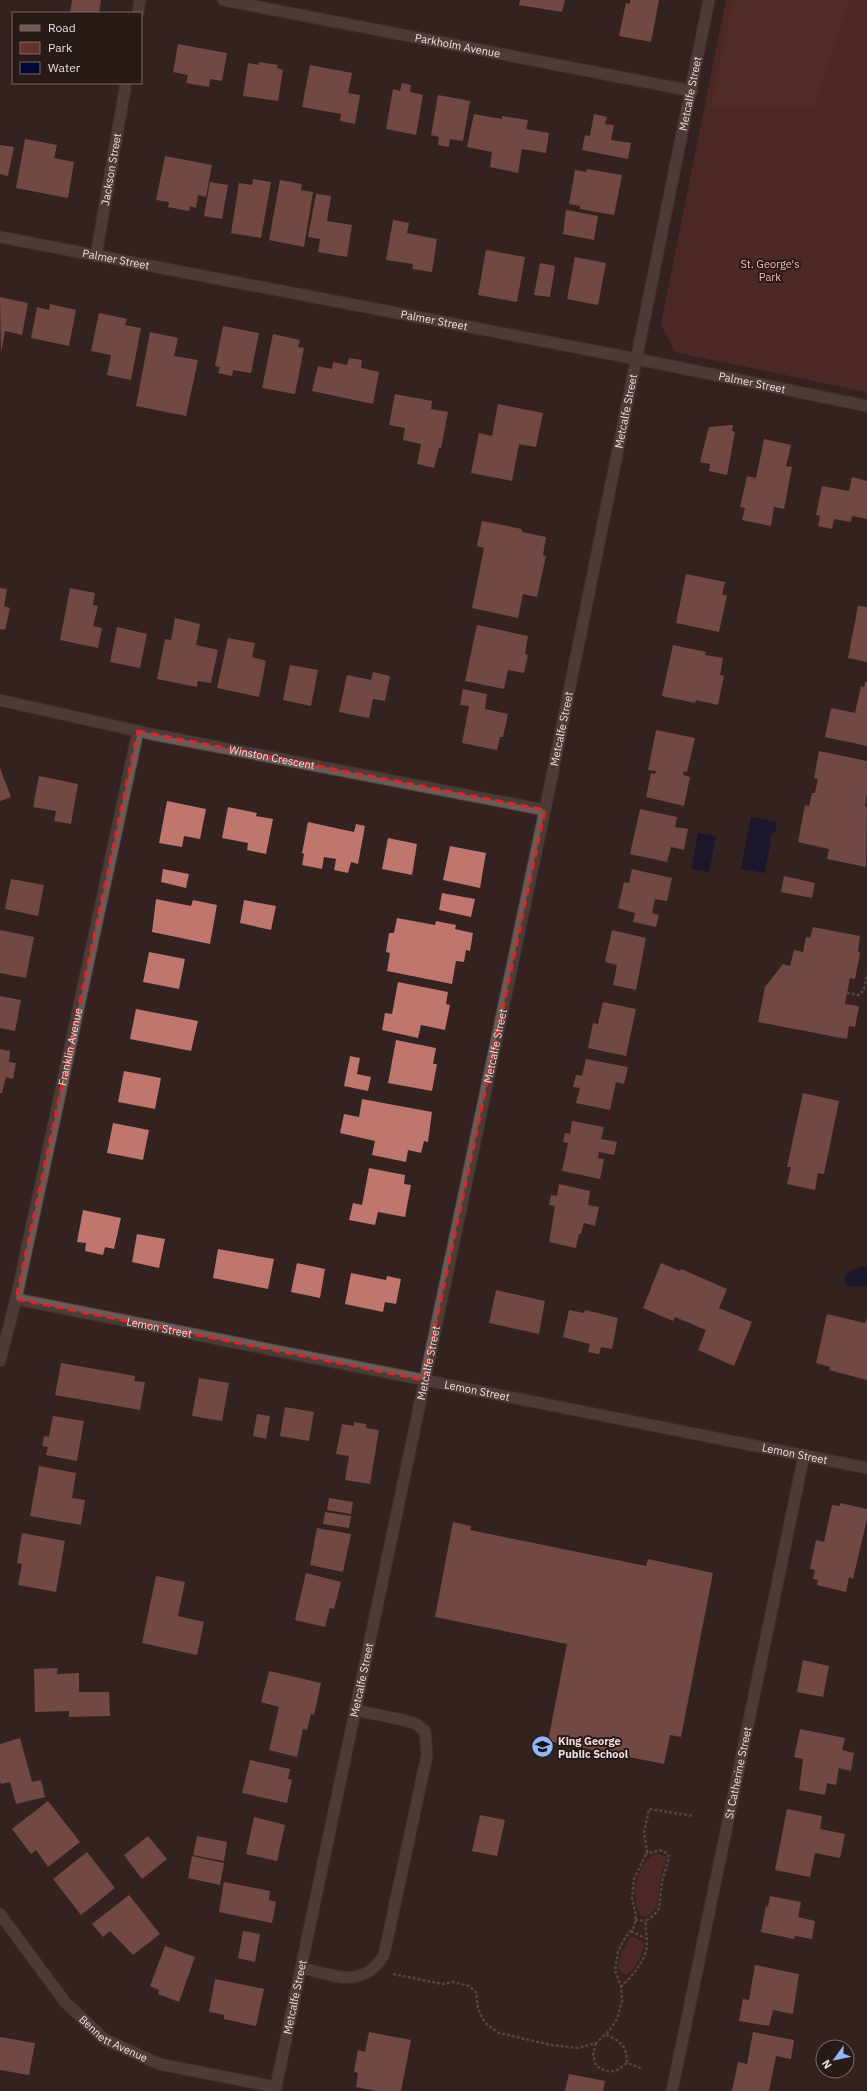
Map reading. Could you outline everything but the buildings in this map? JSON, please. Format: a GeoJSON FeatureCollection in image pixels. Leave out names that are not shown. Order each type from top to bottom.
{"type":"FeatureCollection","features":[{"type":"Feature","properties":{"kind":"street"},"geometry":{"type":"LineString","coordinates":[[138,12],[140,0]]}},
{"type":"Feature","properties":{"kind":"street","name":"Parkholm Avenue"},"geometry":{"type":"LineString","coordinates":[[223,0],[692,91]]}},
{"type":"Feature","properties":{"kind":"street","name":"Metcalfe Street"},"geometry":{"type":"LineString","coordinates":[[275,2089],[545,810],[692,91],[709,0]]}},
{"type":"Feature","properties":{"kind":"street","name":"Jackson Street"},"geometry":{"type":"LineString","coordinates":[[96,256],[126,84]]}},
{"type":"Feature","properties":{"kind":"street","name":"Palmer Street"},"geometry":{"type":"LineString","coordinates":[[0,237],[637,359],[867,406]]}},
{"type":"Feature","properties":{"kind":"street","name":"Winston Crescent"},"geometry":{"type":"LineString","coordinates":[[0,700],[138,731],[545,810]]}},
{"type":"Feature","properties":{"kind":"street","name":"Franklin Avenue"},"geometry":{"type":"LineString","coordinates":[[0,1362],[16,1299],[138,731]]}},
{"type":"Feature","properties":{"kind":"street","name":"Lemon Street"},"geometry":{"type":"LineString","coordinates":[[16,1299],[867,1468]]}},
{"type":"Feature","properties":{"kind":"street","name":"St Catherine Street"},"geometry":{"type":"LineString","coordinates":[[672,2091],[804,1455]]}},
{"type":"Feature","properties":{"kind":"street"},"geometry":{"type":"LineString","coordinates":[[301,1968],[343,1977],[356,1978],[373,1970],[384,1955],[426,1755],[427,1741],[425,1731],[416,1724],[354,1710]]}},
{"type":"Feature","properties":{"kind":"street","name":"Bennett Avenue"},"geometry":{"type":"LineString","coordinates":[[0,1914],[65,2002],[104,2039],[160,2064],[275,2089]]}},
{"type":"Feature","properties":{"kind":"path"},"geometry":{"type":"LineString","coordinates":[[847,993],[859,995],[864,990],[867,974]]}},
{"type":"Feature","properties":{"kind":"path"},"geometry":{"type":"LineString","coordinates":[[373,1970],[443,1984],[453,1982],[469,1986],[476,1992],[478,2009],[485,2024],[499,2033],[551,2045],[578,2048],[596,2043],[606,2035],[622,2002],[621,1987],[615,1970],[618,1952],[634,1927],[636,1915],[632,1898],[634,1879],[646,1854],[644,1832],[649,1809],[694,1816]]}},
{"type":"Feature","properties":{"kind":"path"},"geometry":{"type":"LineString","coordinates":[[635,1920],[646,1921],[655,1914],[659,1908],[662,1881],[669,1858],[668,1854],[660,1850],[646,1854]]}},
{"type":"Feature","properties":{"kind":"path"},"geometry":{"type":"LineString","coordinates":[[621,1987],[639,1967],[644,1955],[647,1944],[646,1921]]}},
{"type":"Feature","properties":{"kind":"path"},"geometry":{"type":"LineString","coordinates":[[631,1931],[646,1938]]}},
{"type":"Feature","properties":{"kind":"path"},"geometry":{"type":"LineString","coordinates":[[606,2035],[620,2040],[625,2047],[627,2063]]}},
{"type":"Feature","properties":{"kind":"path"},"geometry":{"type":"LineString","coordinates":[[596,2043],[593,2055],[596,2066],[607,2072],[616,2072],[627,2063]]}},
{"type":"Feature","properties":{"kind":"path"},"geometry":{"type":"LineString","coordinates":[[627,2063],[643,2069]]}},
{"type":"Feature","properties":{"kind":"highlighted area"},"geometry":{"type":"Polygon","coordinates":[[[138,731],[545,810],[424,1380],[16,1299],[138,731]]]}},
{"type":"Feature","properties":{"kind":"green space","name":"St. George's Park"},"geometry":{"type":"Polygon","coordinates":[[[726,0],[867,0],[867,392],[675,352],[661,324],[726,0]]]}},
{"type":"Feature","properties":{"kind":"green space"},"geometry":{"type":"Polygon","coordinates":[[[656,1853],[667,1857],[660,1880],[657,1905],[652,1913],[646,1917],[641,1915],[637,1908],[635,1890],[644,1864],[656,1853]]]}},
{"type":"Feature","properties":{"kind":"green space"},"geometry":{"type":"Polygon","coordinates":[[[632,1936],[644,1943],[638,1961],[633,1969],[626,1975],[618,1969],[622,1951],[632,1936]]]}},
{"type":"Feature","properties":{"kind":"shaded area"},"geometry":{"type":"Polygon","coordinates":[[[733,0],[849,0],[813,108],[712,106],[733,0]]]}},
{"type":"Feature","properties":{"kind":"water"},"geometry":{"type":"Polygon","coordinates":[[[751,817],[777,822],[775,833],[772,833],[765,873],[741,869],[751,817]]]}},
{"type":"Feature","properties":{"kind":"water"},"geometry":{"type":"Polygon","coordinates":[[[698,833],[716,836],[709,872],[691,869],[698,833]]]}},
{"type":"Feature","properties":{"kind":"water"},"geometry":{"type":"Polygon","coordinates":[[[864,1266],[867,1267],[867,1286],[852,1287],[846,1285],[844,1280],[845,1276],[851,1270],[864,1266]]]}},
{"type":"Feature","properties":{"kind":"place","name":"King George Public School"},"geometry":{"type":"Point","coordinates":[542,1747]}}]}
